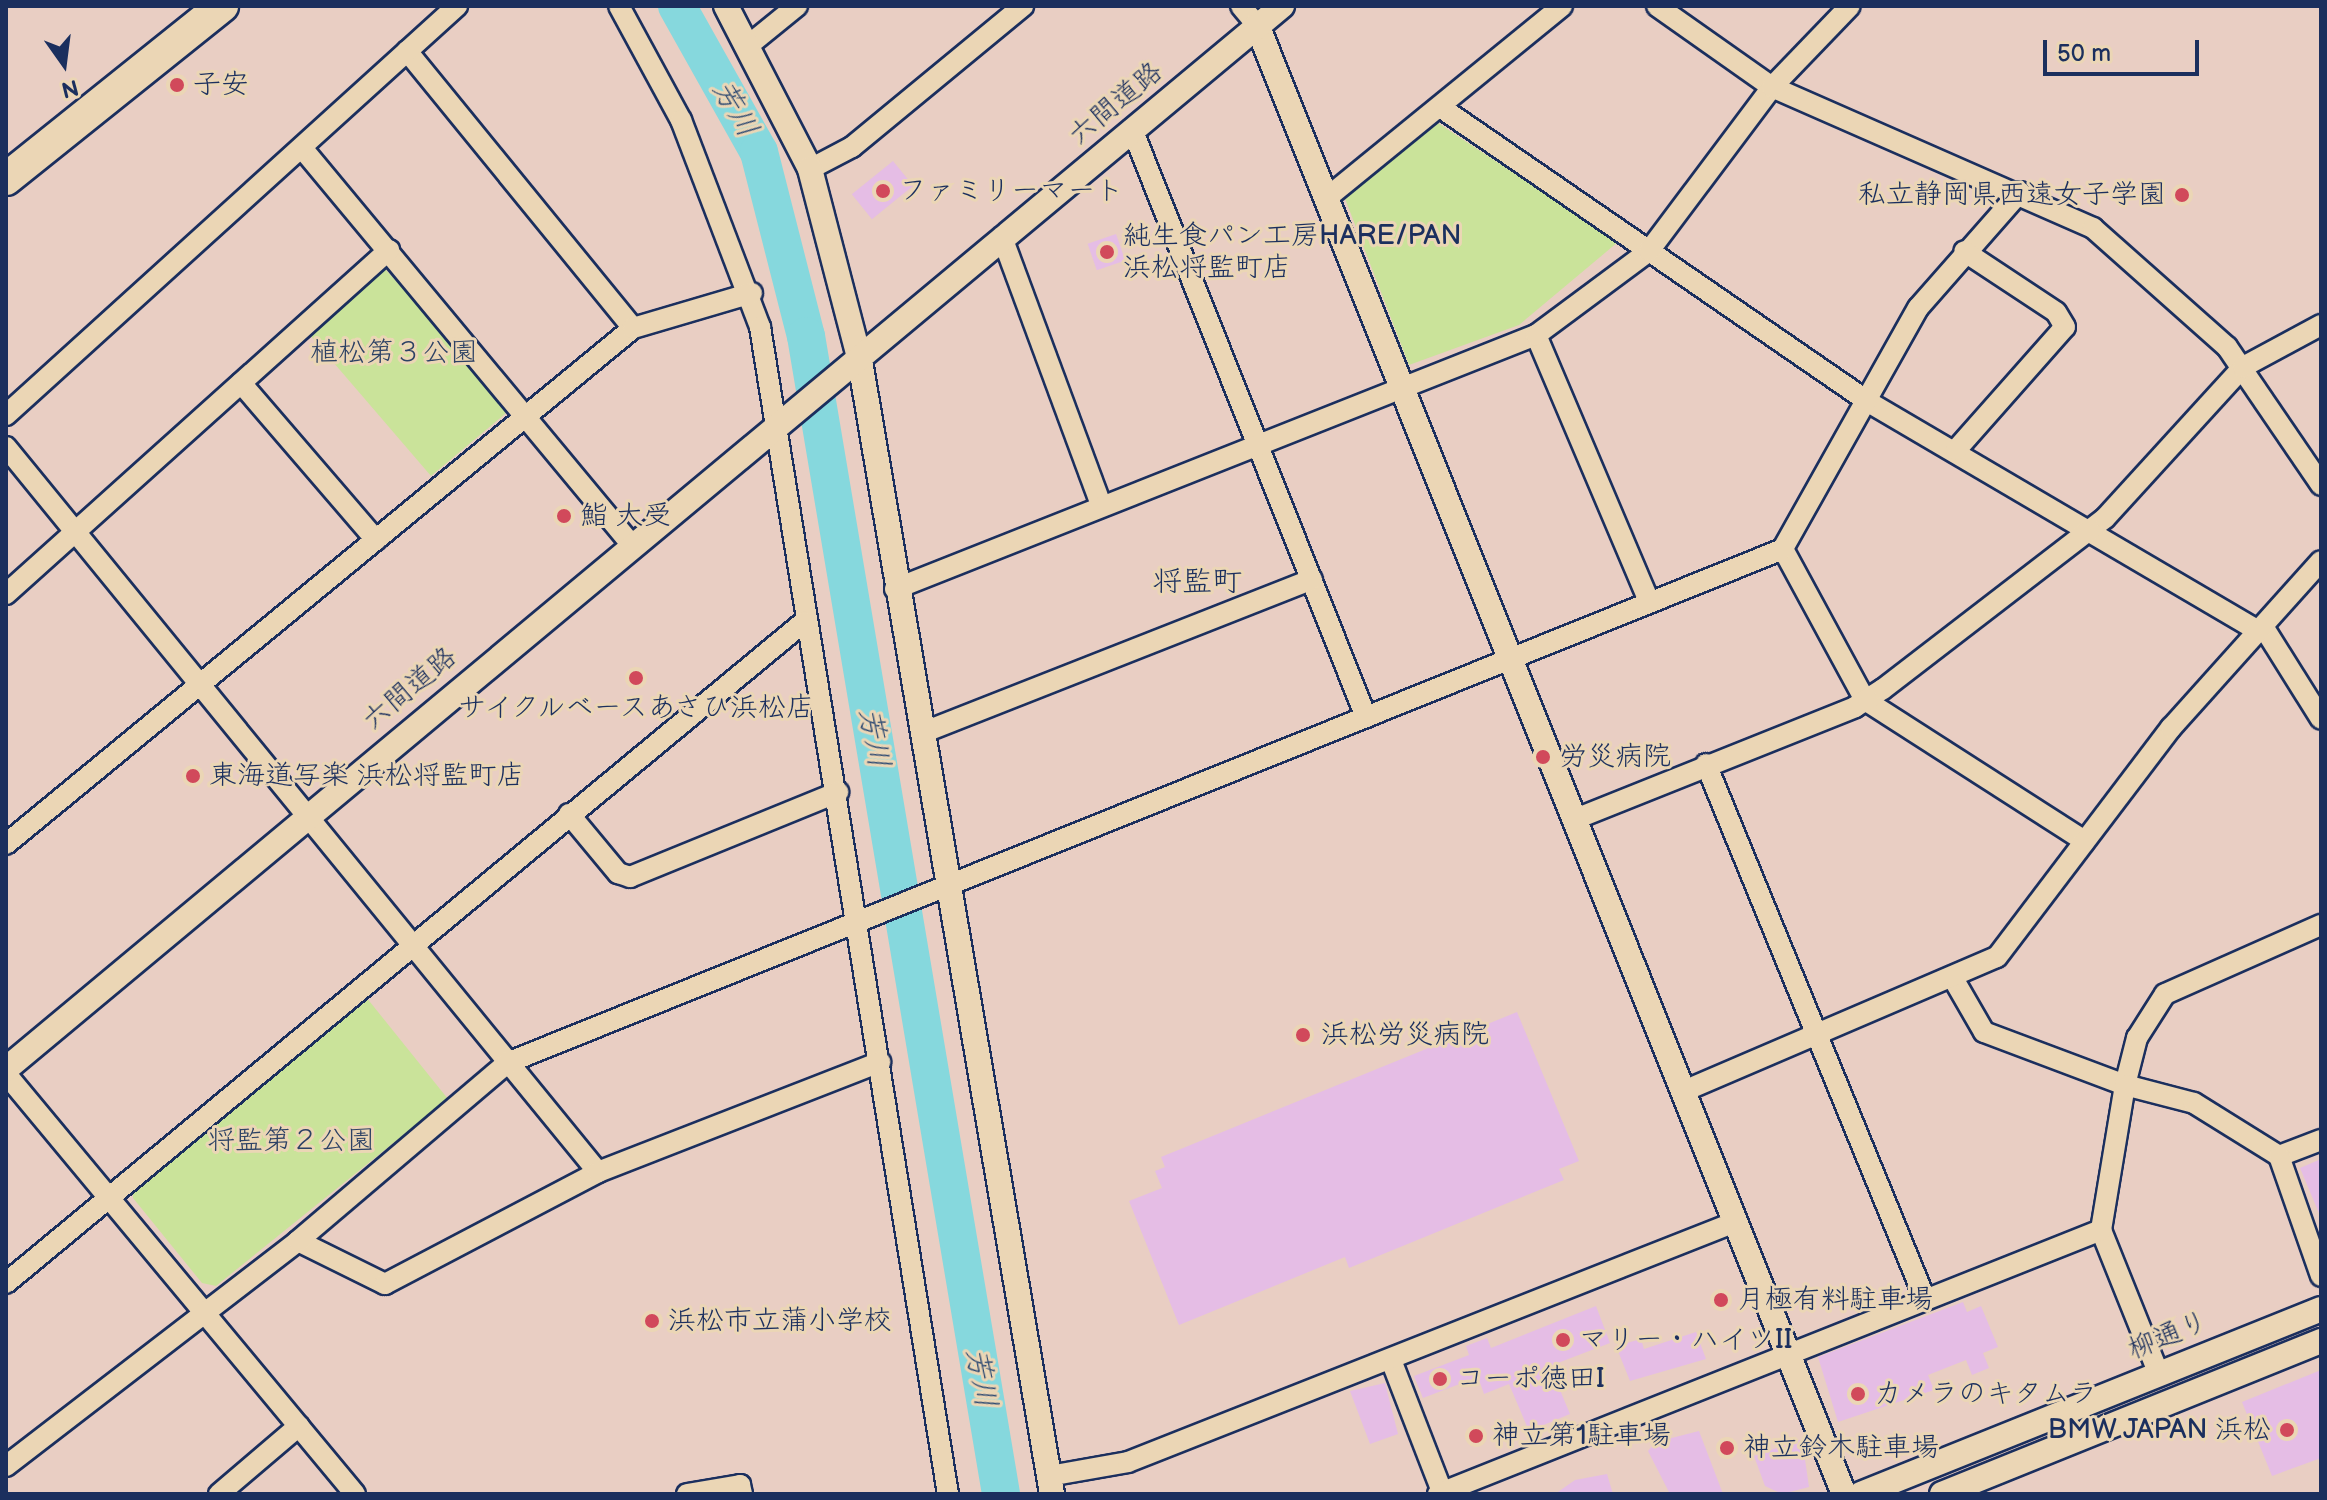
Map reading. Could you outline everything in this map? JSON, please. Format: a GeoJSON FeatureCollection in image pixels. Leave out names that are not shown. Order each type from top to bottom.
{"type":"FeatureCollection","features":[{"type":"Feature","properties":{"kind":"highway"},"geometry":{"type":"LineString","coordinates":[[6,179],[222,6]]}},
{"type":"Feature","properties":{"kind":"street"},"geometry":{"type":"LineString","coordinates":[[6,415],[457,6]]}},
{"type":"Feature","properties":{"kind":"street"},"geometry":{"type":"LineString","coordinates":[[619,6],[681,120],[752,293],[780,426],[804,622],[861,915],[880,1062],[948,1494]]}},
{"type":"Feature","properties":{"kind":"street"},"geometry":{"type":"LineString","coordinates":[[726,6],[749,45],[810,169],[852,368],[922,733],[941,883],[1051,1485],[1128,1462],[1735,1222]]}},
{"type":"Feature","properties":{"kind":"street"},"geometry":{"type":"LineString","coordinates":[[749,45],[797,6]]}},
{"type":"Feature","properties":{"kind":"street"},"geometry":{"type":"LineString","coordinates":[[810,169],[852,147],[1023,6]]}},
{"type":"Feature","properties":{"kind":"street"},"geometry":{"type":"LineString","coordinates":[[1241,6],[1257,25],[1328,197],[1400,389],[1844,1494]]}},
{"type":"Feature","properties":{"kind":"street","name":"六間道路"},"geometry":{"type":"LineString","coordinates":[[6,1072],[305,815],[631,544],[852,368],[1002,237],[1282,6]]}},
{"type":"Feature","properties":{"kind":"street"},"geometry":{"type":"LineString","coordinates":[[1328,197],[1562,6]]}},
{"type":"Feature","properties":{"kind":"street"},"geometry":{"type":"LineString","coordinates":[[1657,6],[1772,87],[2020,192],[2114,244],[2243,367],[2321,485]]}},
{"type":"Feature","properties":{"kind":"street"},"geometry":{"type":"LineString","coordinates":[[895,589],[1101,504],[1260,445],[1536,335],[1649,251],[1772,87],[1850,6]]}},
{"type":"Feature","properties":{"kind":"street"},"geometry":{"type":"LineString","coordinates":[[407,51],[633,328]]}},
{"type":"Feature","properties":{"kind":"street"},"geometry":{"type":"LineString","coordinates":[[1440,107],[1870,403],[2261,629],[2321,719]]}},
{"type":"Feature","properties":{"kind":"street"},"geometry":{"type":"LineString","coordinates":[[1132,129],[1366,717]]}},
{"type":"Feature","properties":{"kind":"street"},"geometry":{"type":"LineString","coordinates":[[302,148],[631,544]]}},
{"type":"Feature","properties":{"kind":"street"},"geometry":{"type":"LineString","coordinates":[[6,1466],[298,1241],[507,1063],[861,915],[1510,662],[1649,601],[1783,549],[1870,403],[1918,308],[1964,251],[2020,192]]}},
{"type":"Feature","properties":{"kind":"street"},"geometry":{"type":"LineString","coordinates":[[1002,237],[1101,504]]}},
{"type":"Feature","properties":{"kind":"street"},"geometry":{"type":"LineString","coordinates":[[6,594],[389,250]]}},
{"type":"Feature","properties":{"kind":"street"},"geometry":{"type":"LineString","coordinates":[[1956,450],[2065,327],[2056,312],[1964,251]]}},
{"type":"Feature","properties":{"kind":"street"},"geometry":{"type":"LineString","coordinates":[[6,844],[633,328],[752,293]]}},
{"type":"Feature","properties":{"kind":"street"},"geometry":{"type":"LineString","coordinates":[[1573,820],[1865,700],[2089,531],[2243,367],[2321,325]]}},
{"type":"Feature","properties":{"kind":"street"},"geometry":{"type":"LineString","coordinates":[[1536,335],[1649,601]]}},
{"type":"Feature","properties":{"kind":"street"},"geometry":{"type":"LineString","coordinates":[[241,383],[376,540]]}},
{"type":"Feature","properties":{"kind":"street"},"geometry":{"type":"LineString","coordinates":[[6,447],[202,684],[412,949],[598,1172]]}},
{"type":"Feature","properties":{"kind":"street"},"geometry":{"type":"LineString","coordinates":[[1783,549],[1865,700],[2085,841]]}},
{"type":"Feature","properties":{"kind":"street"},"geometry":{"type":"LineString","coordinates":[[1684,1091],[1954,980],[1997,957],[2171,728],[2321,561]]}},
{"type":"Feature","properties":{"kind":"street"},"geometry":{"type":"LineString","coordinates":[[922,733],[1312,579]]}},
{"type":"Feature","properties":{"kind":"street"},"geometry":{"type":"LineString","coordinates":[[6,1283],[804,622]]}},
{"type":"Feature","properties":{"kind":"street"},"geometry":{"type":"LineString","coordinates":[[1706,764],[1925,1299]]}},
{"type":"Feature","properties":{"kind":"street"},"geometry":{"type":"LineString","coordinates":[[569,814],[618,873],[630,877],[838,792]]}},
{"type":"Feature","properties":{"kind":"street"},"geometry":{"type":"LineString","coordinates":[[2158,1372],[2101,1230],[2125,1085],[2137,1038],[2165,994],[2321,925]]}},
{"type":"Feature","properties":{"kind":"street"},"geometry":{"type":"LineString","coordinates":[[1954,980],[1984,1032],[2125,1085],[2194,1103],[2279,1156],[2321,1276]]}},
{"type":"Feature","properties":{"kind":"street"},"geometry":{"type":"LineString","coordinates":[[298,1241],[385,1284],[598,1172],[880,1062]]}},
{"type":"Feature","properties":{"kind":"street"},"geometry":{"type":"LineString","coordinates":[[6,1072],[202,1316],[355,1494]]}},
{"type":"Feature","properties":{"kind":"street"},"geometry":{"type":"LineString","coordinates":[[2279,1156],[2321,1140]]}},
{"type":"Feature","properties":{"kind":"street"},"geometry":{"type":"LineString","coordinates":[[1391,1360],[1441,1493],[2101,1230]]}},
{"type":"Feature","properties":{"kind":"street","name":"柳通り"},"geometry":{"type":"LineString","coordinates":[[1861,1494],[2321,1309]]}},
{"type":"Feature","properties":{"kind":"street"},"geometry":{"type":"LineString","coordinates":[[1942,1494],[2321,1341]]}},
{"type":"Feature","properties":{"kind":"street"},"geometry":{"type":"LineString","coordinates":[[219,1494],[299,1426]]}},
{"type":"Feature","properties":{"kind":"street"},"geometry":{"type":"LineString","coordinates":[[687,1494],[740,1485],[742,1494]]}},
{"type":"Feature","properties":{"kind":"green space"},"geometry":{"type":"Polygon","coordinates":[[[1438,123],[1618,242],[1519,325],[1409,365],[1344,196],[1438,123]]]}},
{"type":"Feature","properties":{"kind":"green space","name":"植松第３公園"},"geometry":{"type":"Polygon","coordinates":[[[385,269],[507,403],[505,414],[431,476],[309,334],[385,269]]]}},
{"type":"Feature","properties":{"kind":"green space","name":"将監第２公園"},"geometry":{"type":"Polygon","coordinates":[[[366,997],[448,1099],[216,1286],[202,1283],[133,1198],[133,1184],[366,997]]]}},
{"type":"Feature","properties":{"kind":"building","name":"ファミリーマート"},"geometry":{"type":"Polygon","coordinates":[[[893,161],[913,186],[872,219],[852,194],[893,161]]]}},
{"type":"Feature","properties":{"kind":"building","name":"純生食パン工房HARE/PAN 浜松将監町店"},"geometry":{"type":"Polygon","coordinates":[[[1116,234],[1125,260],[1097,270],[1088,244],[1116,234]]]}},
{"type":"Feature","properties":{"kind":"building"},"geometry":{"type":"Polygon","coordinates":[[[1517,1012],[1579,1161],[1559,1169],[1564,1180],[1349,1268],[1345,1257],[1179,1325],[1129,1201],[1162,1188],[1155,1171],[1165,1167],[1161,1157],[1517,1012]]]}},
{"type":"Feature","properties":{"kind":"building"},"geometry":{"type":"Polygon","coordinates":[[[2321,1159],[2321,1218],[2300,1168],[2321,1159]]]}},
{"type":"Feature","properties":{"kind":"building"},"geometry":{"type":"Polygon","coordinates":[[[1963,1302],[1967,1312],[1981,1306],[1998,1347],[1983,1353],[1989,1368],[1972,1375],[1966,1360],[1928,1375],[1934,1390],[1838,1422],[1818,1357],[1963,1302]]]}},
{"type":"Feature","properties":{"kind":"building"},"geometry":{"type":"Polygon","coordinates":[[[1596,1306],[1610,1343],[1550,1366],[1570,1414],[1529,1431],[1509,1384],[1484,1394],[1478,1377],[1423,1398],[1414,1376],[1469,1355],[1466,1346],[1487,1338],[1491,1348],[1596,1306]]]}},
{"type":"Feature","properties":{"kind":"building"},"geometry":{"type":"Polygon","coordinates":[[[1696,1332],[1706,1359],[1630,1381],[1616,1346],[1641,1339],[1644,1349],[1696,1332]]]}},
{"type":"Feature","properties":{"kind":"building","name":"BMW JAPAN 浜松"},"geometry":{"type":"Polygon","coordinates":[[[2321,1370],[2321,1458],[2272,1476],[2242,1402],[2321,1370]]]}},
{"type":"Feature","properties":{"kind":"building"},"geometry":{"type":"Polygon","coordinates":[[[1385,1383],[1398,1434],[1370,1444],[1350,1391],[1385,1383]]]}},
{"type":"Feature","properties":{"kind":"building"},"geometry":{"type":"Polygon","coordinates":[[[1699,1431],[1723,1494],[1670,1494],[1648,1451],[1656,1442],[1699,1431]]]}},
{"type":"Feature","properties":{"kind":"building"},"geometry":{"type":"Polygon","coordinates":[[[1802,1439],[1809,1487],[1782,1494],[1765,1486],[1754,1456],[1802,1439]]]}},
{"type":"Feature","properties":{"kind":"building"},"geometry":{"type":"Polygon","coordinates":[[[1607,1474],[1613,1494],[1555,1494],[1575,1480],[1607,1474]]]}},
{"type":"Feature","properties":{"kind":"waterway","name":"芳川"},"geometry":{"type":"LineString","coordinates":[[677,6],[759,152],[806,336],[1001,1494]]}},
{"type":"Feature","properties":{"kind":"place","name":"子安"},"geometry":{"type":"Point","coordinates":[177,85]}},
{"type":"Feature","properties":{"kind":"place","name":"ファミリーマート"},"geometry":{"type":"Point","coordinates":[883,191]}},
{"type":"Feature","properties":{"kind":"place","name":"私立静岡県西遠女子学園"},"geometry":{"type":"Point","coordinates":[2182,195]}},
{"type":"Feature","properties":{"kind":"place","name":"純生食パン工房HARE/PAN 浜松将監町店"},"geometry":{"type":"Point","coordinates":[1107,252]}},
{"type":"Feature","properties":{"kind":"place","name":"鮨 大受"},"geometry":{"type":"Point","coordinates":[564,516]}},
{"type":"Feature","properties":{"kind":"place","name":"サイクルベースあさひ浜松店"},"geometry":{"type":"Point","coordinates":[636,678]}},
{"type":"Feature","properties":{"kind":"place","name":"労災病院"},"geometry":{"type":"Point","coordinates":[1543,757]}},
{"type":"Feature","properties":{"kind":"place","name":"東海道写楽 浜松将監町店"},"geometry":{"type":"Point","coordinates":[193,776]}},
{"type":"Feature","properties":{"kind":"place","name":"浜松労災病院"},"geometry":{"type":"Point","coordinates":[1303,1035]}},
{"type":"Feature","properties":{"kind":"place","name":"月極有料駐車場"},"geometry":{"type":"Point","coordinates":[1721,1300]}},
{"type":"Feature","properties":{"kind":"place","name":"浜松市立蒲小学校"},"geometry":{"type":"Point","coordinates":[652,1321]}},
{"type":"Feature","properties":{"kind":"place","name":"マリー・ハイツII"},"geometry":{"type":"Point","coordinates":[1563,1340]}},
{"type":"Feature","properties":{"kind":"place","name":"コーポ徳田I"},"geometry":{"type":"Point","coordinates":[1440,1379]}},
{"type":"Feature","properties":{"kind":"place","name":"カメラのキタムラ"},"geometry":{"type":"Point","coordinates":[1858,1394]}},
{"type":"Feature","properties":{"kind":"place","name":"BMW JAPAN 浜松"},"geometry":{"type":"Point","coordinates":[2287,1430]}},
{"type":"Feature","properties":{"kind":"place","name":"神立第1駐車場"},"geometry":{"type":"Point","coordinates":[1476,1436]}},
{"type":"Feature","properties":{"kind":"place","name":"神立鈴木駐車場"},"geometry":{"type":"Point","coordinates":[1727,1448]}},
{"type":"Feature","properties":{"kind":"district","name":"将監町"},"geometry":{"type":"Point","coordinates":[1197,582]}}]}
